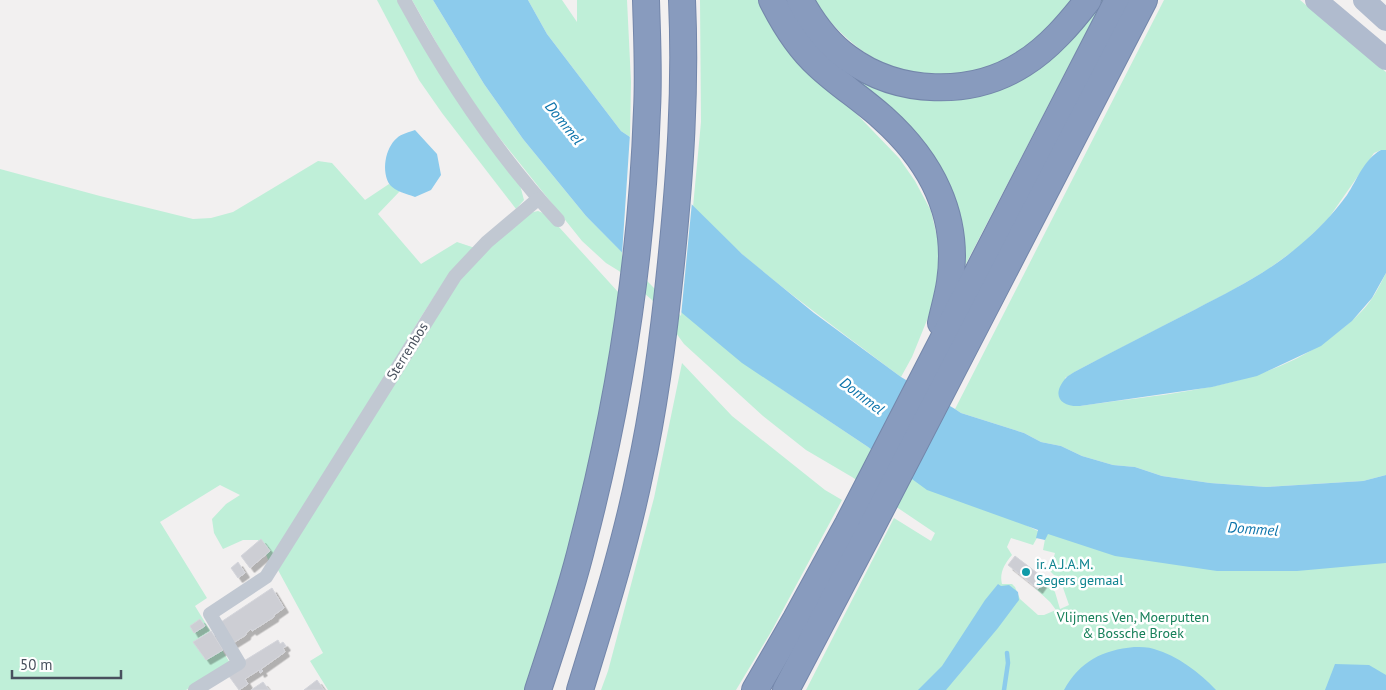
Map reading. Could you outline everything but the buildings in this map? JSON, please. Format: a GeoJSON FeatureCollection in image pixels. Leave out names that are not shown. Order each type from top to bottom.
{"type":"FeatureCollection","features":[{"type":"Feature","properties":{"kind":"highway"},"geometry":{"type":"LineString","coordinates":[[538,690],[583,544],[602,464],[628,325],[642,202],[648,108],[646,0]]}},
{"type":"Feature","properties":{"kind":"highway"},"geometry":{"type":"LineString","coordinates":[[580,690],[618,562],[640,472],[660,356],[682,142],[684,42],[682,0]]}},
{"type":"Feature","properties":{"kind":"highway"},"geometry":{"type":"LineString","coordinates":[[772,0],[795,40],[816,64],[883,118],[907,142],[925,165],[937,186],[949,225],[952,262],[943,364]]}},
{"type":"Feature","properties":{"kind":"highway"},"geometry":{"type":"LineString","coordinates":[[800,0],[812,20],[827,39],[848,58],[872,72],[899,82],[939,88],[962,86],[984,81],[1024,64],[1044,48],[1088,0]]}},
{"type":"Feature","properties":{"kind":"highway"},"geometry":{"type":"LineString","coordinates":[[943,364],[1118,0]]}},
{"type":"Feature","properties":{"kind":"highway"},"geometry":{"type":"LineString","coordinates":[[786,690],[857,530],[943,364],[1144,0]]}},
{"type":"Feature","properties":{"kind":"highway"},"geometry":{"type":"LineString","coordinates":[[755,690],[796,619],[857,530]]}},
{"type":"Feature","properties":{"kind":"main road"},"geometry":{"type":"LineString","coordinates":[[1316,0],[1386,59]]}},
{"type":"Feature","properties":{"kind":"main road"},"geometry":{"type":"LineString","coordinates":[[1364,0],[1386,20]]}},
{"type":"Feature","properties":{"kind":"street"},"geometry":{"type":"LineString","coordinates":[[404,0],[428,44],[483,128],[538,199],[558,220]]}},
{"type":"Feature","properties":{"kind":"street","name":"Sterrenbos"},"geometry":{"type":"LineString","coordinates":[[195,690],[239,663],[210,614],[266,577],[455,276],[486,242],[538,199]]}},
{"type":"Feature","properties":{"kind":"green space"},"geometry":{"type":"Polygon","coordinates":[[[377,0],[398,0],[520,185],[524,200],[516,209],[419,80],[377,0]]]}},
{"type":"Feature","properties":{"kind":"green space","name":"Vlijmens Ven, Moerputten & Bossche Broek"},"geometry":{"type":"Polygon","coordinates":[[[412,0],[433,0],[484,84],[523,139],[586,216],[621,251],[780,388],[868,447],[1038,531],[1386,560],[1386,690],[806,690],[894,518],[931,541],[935,533],[852,477],[806,450],[763,416],[684,344],[652,300],[582,241],[490,126],[457,79],[412,0]],[[1038,536],[1033,545],[1011,538],[1007,547],[1012,555],[1005,565],[1001,576],[1002,584],[1012,584],[1020,599],[1038,615],[1044,615],[1056,610],[1035,588],[1045,580],[1055,592],[1060,609],[1069,605],[1061,582],[1050,571],[1055,553],[1043,550],[1045,539],[1038,536]]]}},
{"type":"Feature","properties":{"kind":"green space"},"geometry":{"type":"Polygon","coordinates":[[[528,0],[562,0],[577,22],[577,0],[627,0],[631,82],[630,137],[621,131],[547,34],[528,0]]]}},
{"type":"Feature","properties":{"kind":"green space"},"geometry":{"type":"Polygon","coordinates":[[[700,0],[767,0],[844,101],[899,158],[915,181],[931,211],[941,254],[936,298],[912,357],[901,377],[762,271],[693,207],[701,122],[700,0]]]}},
{"type":"Feature","properties":{"kind":"green space"},"geometry":{"type":"Polygon","coordinates":[[[813,0],[1078,0],[1031,44],[998,65],[978,71],[934,77],[912,74],[895,68],[864,52],[837,28],[813,0]]]}},
{"type":"Feature","properties":{"kind":"green space"},"geometry":{"type":"Polygon","coordinates":[[[1096,0],[1103,0],[958,279],[952,208],[817,42],[962,92],[1096,0]]]}},
{"type":"Feature","properties":{"kind":"green space"},"geometry":{"type":"Polygon","coordinates":[[[1164,0],[1300,0],[1386,72],[1386,150],[1374,153],[1328,219],[1300,246],[1267,270],[1231,291],[1065,378],[1080,406],[1181,392],[1215,386],[1248,377],[1280,366],[1310,351],[1338,332],[1366,307],[1386,273],[1386,475],[1363,481],[1266,487],[1210,483],[1162,476],[1135,467],[1113,465],[1082,456],[1061,446],[1041,442],[1024,433],[961,413],[955,409],[1164,0]]]}},
{"type":"Feature","properties":{"kind":"green space"},"geometry":{"type":"Polygon","coordinates":[[[318,161],[332,163],[365,200],[389,184],[400,191],[378,214],[421,264],[457,242],[475,248],[441,286],[295,524],[269,562],[258,540],[243,540],[223,549],[214,533],[212,519],[226,504],[240,495],[220,485],[160,522],[207,598],[195,606],[230,663],[186,690],[0,690],[0,169],[193,219],[211,218],[233,212],[318,161]]]}},
{"type":"Feature","properties":{"kind":"green space"},"geometry":{"type":"Polygon","coordinates":[[[538,211],[548,215],[619,293],[588,487],[529,690],[328,690],[310,661],[323,653],[278,570],[434,317],[470,266],[525,214],[538,211]]]}},
{"type":"Feature","properties":{"kind":"green space"},"geometry":{"type":"Polygon","coordinates":[[[682,363],[732,416],[825,490],[842,500],[771,632],[736,690],[601,690],[608,671],[654,498],[682,363]]]}},
{"type":"Feature","properties":{"kind":"water","name":"Dommel"},"geometry":{"type":"Polygon","coordinates":[[[433,0],[528,0],[547,34],[621,131],[630,137],[663,176],[742,254],[814,313],[901,377],[961,413],[1024,433],[1041,442],[1061,446],[1082,456],[1113,465],[1135,467],[1162,476],[1210,483],[1266,487],[1363,481],[1386,475],[1386,563],[1297,571],[1217,571],[1115,556],[1048,534],[1045,540],[1036,538],[1038,530],[927,490],[868,447],[742,363],[682,313],[586,216],[523,139],[484,84],[433,0]]]}},
{"type":"Feature","properties":{"kind":"water"},"geometry":{"type":"Polygon","coordinates":[[[415,130],[437,154],[441,175],[431,190],[415,197],[398,191],[390,185],[387,180],[385,167],[387,154],[393,142],[401,135],[415,130]]]}},
{"type":"Feature","properties":{"kind":"water"},"geometry":{"type":"Polygon","coordinates":[[[1381,150],[1386,150],[1386,273],[1372,298],[1352,321],[1321,346],[1257,376],[1212,387],[1080,406],[1068,405],[1060,399],[1059,391],[1061,385],[1071,374],[1237,288],[1288,255],[1313,234],[1331,215],[1347,195],[1365,164],[1381,150]]]}},
{"type":"Feature","properties":{"kind":"water"},"geometry":{"type":"Polygon","coordinates":[[[998,584],[1001,586],[1009,585],[1018,592],[1019,600],[998,628],[946,690],[918,690],[942,666],[985,600],[998,584]]]}},
{"type":"Feature","properties":{"kind":"water"},"geometry":{"type":"Polygon","coordinates":[[[1134,647],[1152,648],[1180,660],[1203,677],[1216,690],[1064,690],[1077,671],[1093,659],[1112,651],[1134,647]]]}},
{"type":"Feature","properties":{"kind":"water"},"geometry":{"type":"Polygon","coordinates":[[[1335,664],[1369,665],[1386,675],[1386,690],[1325,690],[1335,664]]]}},
{"type":"Feature","properties":{"kind":"pier"},"geometry":{"type":"Polygon","coordinates":[[[630,134],[664,175],[692,202],[681,316],[622,255],[630,134]]]}},
{"type":"Feature","properties":{"kind":"waterway"},"geometry":{"type":"LineString","coordinates":[[1004,690],[1008,663],[1007,653]]}},
{"type":"Feature","properties":{"kind":"place","name":"ir. A.J.A.M. Segers gemaal"},"geometry":{"type":"Point","coordinates":[1026,572]}}]}
